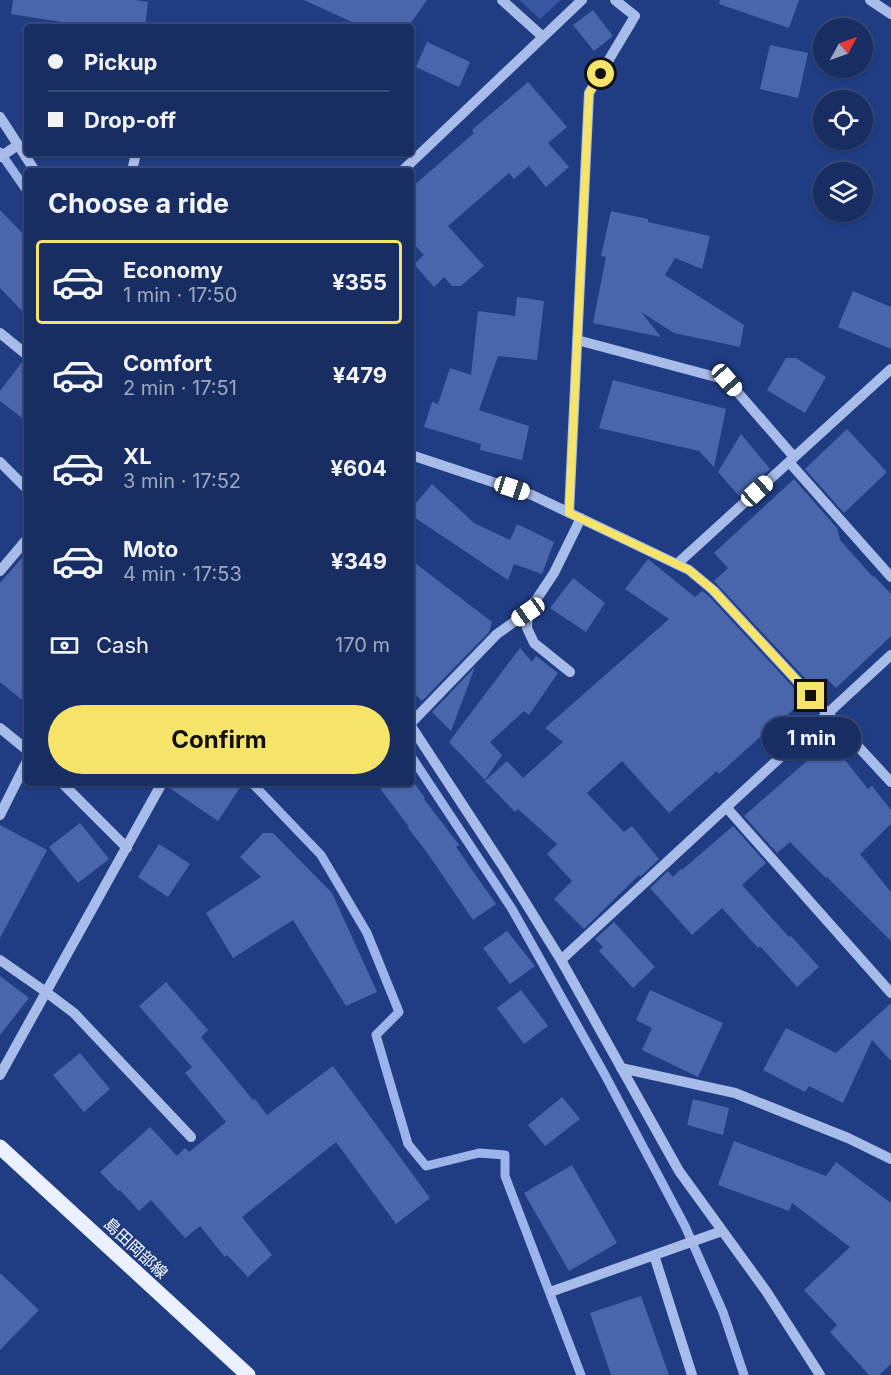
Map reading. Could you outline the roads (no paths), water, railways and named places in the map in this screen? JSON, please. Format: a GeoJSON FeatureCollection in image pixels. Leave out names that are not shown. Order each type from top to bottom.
{"type":"FeatureCollection","features":[{"type":"Feature","properties":{"kind":"main road","name":"島田岡部線"},"geometry":{"type":"LineString","coordinates":[[0,1148],[248,1375]]}},
{"type":"Feature","properties":{"kind":"street"},"geometry":{"type":"LineString","coordinates":[[502,0],[543,37]]}},
{"type":"Feature","properties":{"kind":"street"},"geometry":{"type":"LineString","coordinates":[[405,168],[582,0]]}},
{"type":"Feature","properties":{"kind":"street"},"geometry":{"type":"LineString","coordinates":[[569,513],[589,93],[635,16],[615,0]]}},
{"type":"Feature","properties":{"kind":"street"},"geometry":{"type":"LineString","coordinates":[[870,0],[891,14]]}},
{"type":"Feature","properties":{"kind":"street"},"geometry":{"type":"LineString","coordinates":[[0,117],[24,154]]}},
{"type":"Feature","properties":{"kind":"street"},"geometry":{"type":"LineString","coordinates":[[0,157],[18,145]]}},
{"type":"Feature","properties":{"kind":"street"},"geometry":{"type":"LineString","coordinates":[[0,333],[24,353]]}},
{"type":"Feature","properties":{"kind":"street"},"geometry":{"type":"LineString","coordinates":[[577,340],[727,380],[891,578]]}},
{"type":"Feature","properties":{"kind":"street"},"geometry":{"type":"LineString","coordinates":[[677,564],[891,369]]}},
{"type":"Feature","properties":{"kind":"street"},"geometry":{"type":"LineString","coordinates":[[414,456],[532,495],[689,570],[713,590],[891,782]]}},
{"type":"Feature","properties":{"kind":"street"},"geometry":{"type":"LineString","coordinates":[[0,462],[24,486]]}},
{"type":"Feature","properties":{"kind":"street"},"geometry":{"type":"LineString","coordinates":[[414,722],[497,634],[528,612],[554,573],[581,518]]}},
{"type":"Feature","properties":{"kind":"street"},"geometry":{"type":"LineString","coordinates":[[0,571],[24,543]]}},
{"type":"Feature","properties":{"kind":"street"},"geometry":{"type":"LineString","coordinates":[[528,612],[527,628],[534,642],[570,672]]}},
{"type":"Feature","properties":{"kind":"street"},"geometry":{"type":"LineString","coordinates":[[561,960],[891,655]]}},
{"type":"Feature","properties":{"kind":"street"},"geometry":{"type":"LineString","coordinates":[[0,728],[24,748]]}},
{"type":"Feature","properties":{"kind":"street"},"geometry":{"type":"LineString","coordinates":[[414,730],[561,960],[679,1171],[766,1291],[820,1375]]}},
{"type":"Feature","properties":{"kind":"street"},"geometry":{"type":"LineString","coordinates":[[0,815],[24,767]]}},
{"type":"Feature","properties":{"kind":"street"},"geometry":{"type":"LineString","coordinates":[[65,786],[126,848]]}},
{"type":"Feature","properties":{"kind":"street"},"geometry":{"type":"LineString","coordinates":[[0,1075],[160,786]]}},
{"type":"Feature","properties":{"kind":"street"},"geometry":{"type":"LineString","coordinates":[[726,807],[891,993]]}},
{"type":"Feature","properties":{"kind":"street"},"geometry":{"type":"LineString","coordinates":[[0,960],[74,1013],[191,1137]]}},
{"type":"Feature","properties":{"kind":"street"},"geometry":{"type":"LineString","coordinates":[[621,1068],[735,1093],[848,1138],[891,1159]]}},
{"type":"Feature","properties":{"kind":"street"},"geometry":{"type":"LineString","coordinates":[[553,1291],[722,1231]]}},
{"type":"Feature","properties":{"kind":"street"},"geometry":{"type":"LineString","coordinates":[[654,1255],[692,1375]]}},
{"type":"Feature","properties":{"kind":"waterway"},"geometry":{"type":"LineString","coordinates":[[0,152],[24,187]]}},
{"type":"Feature","properties":{"kind":"waterway"},"geometry":{"type":"LineString","coordinates":[[414,761],[512,909],[605,1075],[685,1226],[723,1312],[744,1375]]}},
{"type":"Feature","properties":{"kind":"waterway"},"geometry":{"type":"LineString","coordinates":[[255,786],[321,855],[367,933],[399,1012],[376,1035],[408,1144],[426,1166],[479,1153],[505,1155],[505,1176],[581,1375]]}}]}
